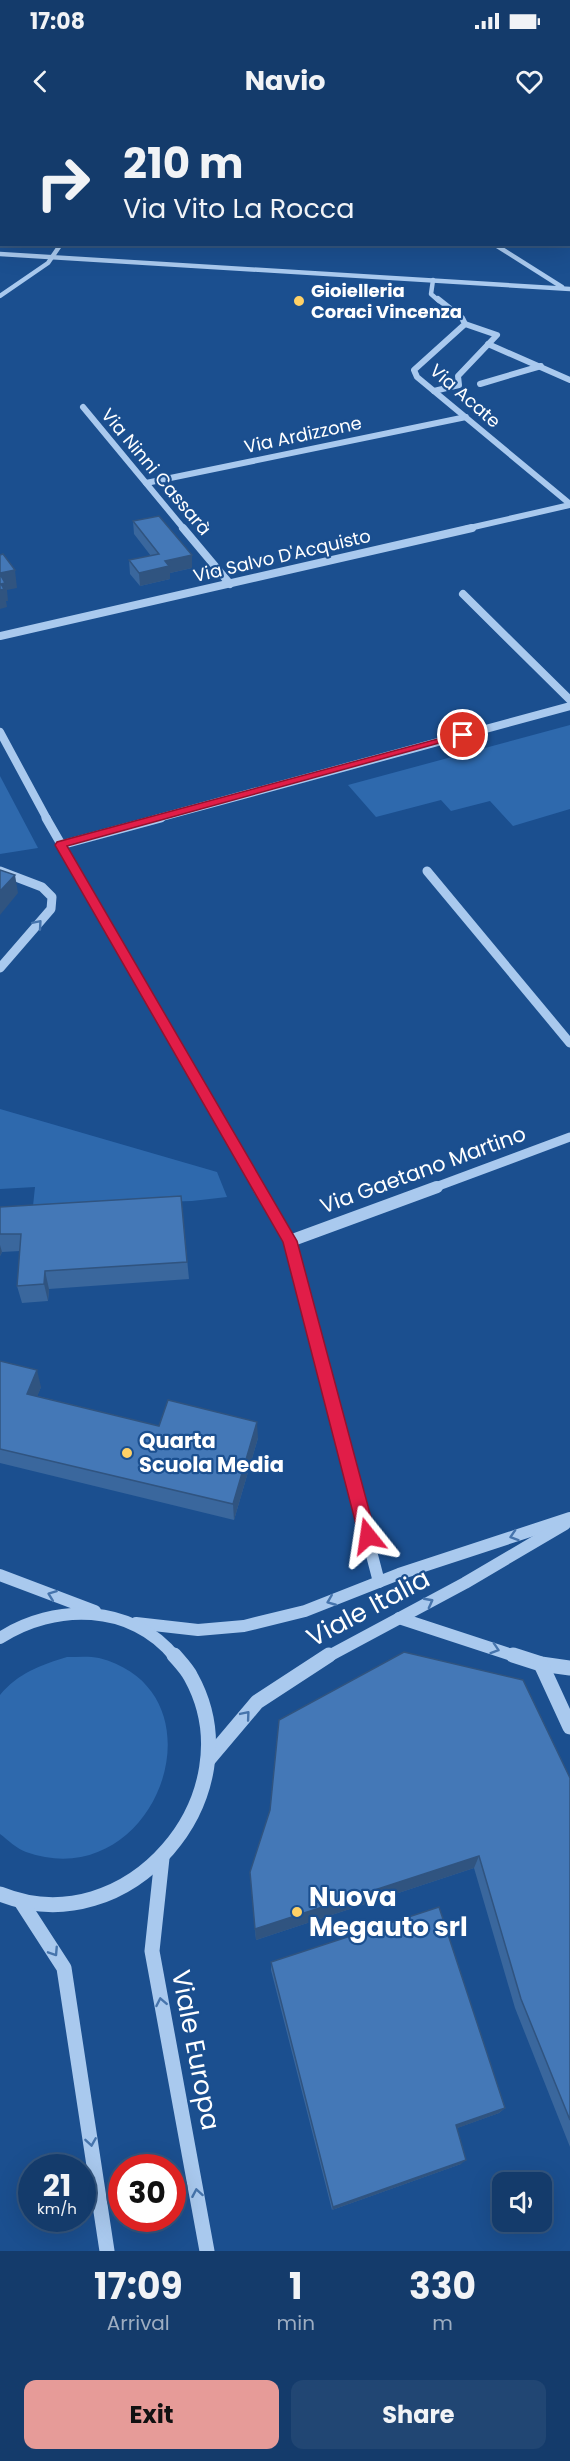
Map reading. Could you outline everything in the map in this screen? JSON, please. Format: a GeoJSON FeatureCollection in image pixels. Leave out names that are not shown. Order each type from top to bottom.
{"type":"FeatureCollection","features":[{"type":"Feature","properties":{"kind":"street"},"geometry":{"type":"LineString","coordinates":[[0,296],[35,274],[55,256],[60,246]]}},
{"type":"Feature","properties":{"kind":"street"},"geometry":{"type":"LineString","coordinates":[[497,246],[567,289]]}},
{"type":"Feature","properties":{"kind":"street"},"geometry":{"type":"LineString","coordinates":[[0,254],[567,289]]}},
{"type":"Feature","properties":{"kind":"street"},"geometry":{"type":"LineString","coordinates":[[432,280],[431,294],[462,318],[465,324],[497,335],[458,376],[459,385],[434,391]]}},
{"type":"Feature","properties":{"kind":"street","name":"Via Acate"},"geometry":{"type":"LineString","coordinates":[[465,324],[414,370],[417,377],[570,504]]}},
{"type":"Feature","properties":{"kind":"street"},"geometry":{"type":"LineString","coordinates":[[488,344],[570,380]]}},
{"type":"Feature","properties":{"kind":"street"},"geometry":{"type":"LineString","coordinates":[[480,384],[541,366]]}},
{"type":"Feature","properties":{"kind":"street","name":"Via Ninni Cassarà"},"geometry":{"type":"LineString","coordinates":[[83,407],[230,584]]}},
{"type":"Feature","properties":{"kind":"street","name":"Via Ardizzone"},"geometry":{"type":"LineString","coordinates":[[146,483],[466,417]]}},
{"type":"Feature","properties":{"kind":"street","name":"Via Salvo D'Acquisto"},"geometry":{"type":"LineString","coordinates":[[0,636],[570,504]]}},
{"type":"Feature","properties":{"kind":"street"},"geometry":{"type":"LineString","coordinates":[[463,594],[570,700]]}},
{"type":"Feature","properties":{"kind":"street"},"geometry":{"type":"LineString","coordinates":[[61,845],[570,706]]}},
{"type":"Feature","properties":{"kind":"street"},"geometry":{"type":"LineString","coordinates":[[0,732],[61,845],[290,1241],[379,1582]]}},
{"type":"Feature","properties":{"kind":"street"},"geometry":{"type":"LineString","coordinates":[[0,871],[42,887],[52,897],[51,909],[0,968]]}},
{"type":"Feature","properties":{"kind":"street"},"geometry":{"type":"LineString","coordinates":[[427,871],[570,1043]]}},
{"type":"Feature","properties":{"kind":"street","name":"Via Gaetano Martino"},"geometry":{"type":"LineString","coordinates":[[290,1241],[570,1137]]}},
{"type":"Feature","properties":{"kind":"street","name":"Viale Italia"},"geometry":{"type":"LineString","coordinates":[[131,1623],[198,1630],[244,1626],[305,1611],[379,1582],[570,1520]]}},
{"type":"Feature","properties":{"kind":"street","name":"Viale Italia"},"geometry":{"type":"LineString","coordinates":[[208,1760],[257,1702],[320,1660],[465,1583],[570,1520]]}},
{"type":"Feature","properties":{"kind":"street"},"geometry":{"type":"LineString","coordinates":[[0,1575],[131,1623],[165,1644],[191,1676],[206,1716],[208,1760],[194,1812],[162,1858],[121,1889],[71,1905],[22,1903],[0,1894]]}},
{"type":"Feature","properties":{"kind":"street"},"geometry":{"type":"LineString","coordinates":[[0,1638],[20,1625],[62,1613],[104,1615]]}},
{"type":"Feature","properties":{"kind":"street"},"geometry":{"type":"LineString","coordinates":[[399,1618],[541,1665],[570,1668]]}},
{"type":"Feature","properties":{"kind":"street"},"geometry":{"type":"LineString","coordinates":[[541,1665],[570,1728]]}},
{"type":"Feature","properties":{"kind":"street","name":"Viale Europa"},"geometry":{"type":"LineString","coordinates":[[162,1858],[152,1951],[207,2251]]}},
{"type":"Feature","properties":{"kind":"street"},"geometry":{"type":"LineString","coordinates":[[22,1903],[64,1968],[107,2251]]}},
{"type":"Feature","properties":{"kind":"shaded area"},"geometry":{"type":"Polygon","coordinates":[[[570,725],[570,809],[513,826],[490,801],[451,811],[441,800],[376,817],[348,785],[570,725]]]}},
{"type":"Feature","properties":{"kind":"shaded area"},"geometry":{"type":"Polygon","coordinates":[[[0,776],[38,848],[0,854],[0,776]]]}},
{"type":"Feature","properties":{"kind":"shaded area"},"geometry":{"type":"Polygon","coordinates":[[[0,1109],[217,1172],[227,1197],[192,1201],[33,1206],[35,1187],[0,1189],[0,1109]]]}},
{"type":"Feature","properties":{"kind":"shaded area"},"geometry":{"type":"Polygon","coordinates":[[[67,1657],[99,1658],[139,1678],[161,1709],[168,1746],[160,1785],[141,1820],[111,1846],[72,1858],[26,1852],[0,1834],[0,1695],[22,1675],[67,1657]]]}},
{"type":"Feature","properties":{"kind":"building"},"geometry":{"type":"Polygon","coordinates":[[[159,516],[192,555],[165,561],[169,566],[139,573],[129,560],[159,554],[133,521],[159,516]]]}},
{"type":"Feature","properties":{"kind":"building"},"geometry":{"type":"Polygon","coordinates":[[[3,554],[15,570],[0,573],[0,555],[3,554]]]}},
{"type":"Feature","properties":{"kind":"building"},"geometry":{"type":"Polygon","coordinates":[[[0,574],[5,583],[1,584],[4,589],[0,590],[0,574]]]}},
{"type":"Feature","properties":{"kind":"building"},"geometry":{"type":"Polygon","coordinates":[[[0,870],[15,875],[0,891],[0,870]]]}},
{"type":"Feature","properties":{"kind":"building"},"geometry":{"type":"Polygon","coordinates":[[[181,1196],[187,1262],[45,1271],[44,1284],[17,1286],[21,1234],[0,1234],[0,1207],[181,1196]]]}},
{"type":"Feature","properties":{"kind":"building","name":"Quarta Scuola Media"},"geometry":{"type":"Polygon","coordinates":[[[0,1361],[37,1370],[27,1394],[159,1426],[168,1400],[257,1422],[233,1504],[0,1449],[0,1361]]]}},
{"type":"Feature","properties":{"kind":"building","name":"Nuova Megauto srl"},"geometry":{"type":"Polygon","coordinates":[[[404,1652],[523,1680],[570,1778],[570,2120],[521,1999],[479,1856],[255,1929],[250,1872],[270,1810],[279,1720],[404,1652]]]}},
{"type":"Feature","properties":{"kind":"building"},"geometry":{"type":"Polygon","coordinates":[[[439,1907],[505,2108],[456,2125],[466,2160],[333,2207],[271,1962],[439,1907]]]}},
{"type":"Feature","properties":{"kind":"place","name":"Gioielleria Coraci Vincenza"},"geometry":{"type":"Point","coordinates":[299,301]}},
{"type":"Feature","properties":{"kind":"place","name":"Quarta Scuola Media"},"geometry":{"type":"Point","coordinates":[127,1453]}},
{"type":"Feature","properties":{"kind":"place","name":"Nuova Megauto srl"},"geometry":{"type":"Point","coordinates":[297,1912]}},
{"type":"Feature","properties":{"kind":"route"},"geometry":{"type":"LineString","coordinates":[[368,1536],[290,1241],[61,845],[463,735]]}}]}
